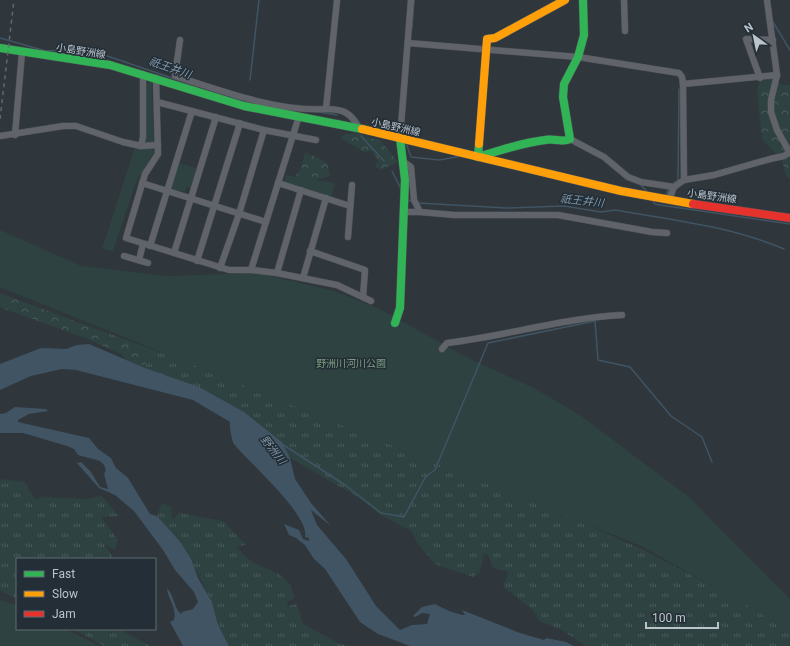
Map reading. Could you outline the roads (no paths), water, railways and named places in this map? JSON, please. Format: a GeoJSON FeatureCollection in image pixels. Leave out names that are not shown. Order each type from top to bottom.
{"type":"FeatureCollection","features":[{"type":"Feature","properties":{"kind":"main road"},"geometry":{"type":"LineString","coordinates":[[560,1],[495,38],[487,39],[478,157],[522,144],[548,140],[566,141],[570,139],[563,97],[564,84],[578,57],[584,35],[583,0]]}},
{"type":"Feature","properties":{"kind":"main road","name":"小島野洲線"},"geometry":{"type":"LineString","coordinates":[[0,48],[110,65],[244,106],[358,128],[668,200],[790,218]]}},
{"type":"Feature","properties":{"kind":"main road"},"geometry":{"type":"LineString","coordinates":[[395,323],[400,308],[404,212],[404,162],[400,138]]}},
{"type":"Feature","properties":{"kind":"street"},"geometry":{"type":"LineString","coordinates":[[326,109],[337,0]]}},
{"type":"Feature","properties":{"kind":"street"},"geometry":{"type":"LineString","coordinates":[[400,138],[412,0]]}},
{"type":"Feature","properties":{"kind":"street"},"geometry":{"type":"LineString","coordinates":[[624,0],[625,30]]}},
{"type":"Feature","properties":{"kind":"street"},"geometry":{"type":"LineString","coordinates":[[668,200],[674,187],[684,180],[714,175],[770,158],[784,156],[790,153],[777,130],[771,112],[771,100],[777,76],[767,0]]}},
{"type":"Feature","properties":{"kind":"street"},"geometry":{"type":"LineString","coordinates":[[760,78],[746,39],[773,40]]}},
{"type":"Feature","properties":{"kind":"street"},"geometry":{"type":"LineString","coordinates":[[180,40],[175,76],[245,99],[294,107],[340,109],[353,118],[358,128]]}},
{"type":"Feature","properties":{"kind":"street"},"geometry":{"type":"LineString","coordinates":[[408,43],[578,57],[636,67],[674,71],[682,77],[684,84],[684,180]]}},
{"type":"Feature","properties":{"kind":"street"},"geometry":{"type":"LineString","coordinates":[[15,135],[22,52]]}},
{"type":"Feature","properties":{"kind":"street"},"geometry":{"type":"LineString","coordinates":[[141,146],[143,137],[143,74]]}},
{"type":"Feature","properties":{"kind":"street"},"geometry":{"type":"LineString","coordinates":[[684,84],[777,76]]}},
{"type":"Feature","properties":{"kind":"street"},"geometry":{"type":"LineString","coordinates":[[156,78],[158,154],[145,174],[126,238],[220,268],[229,270],[250,270],[277,273],[337,285],[371,301]]}},
{"type":"Feature","properties":{"kind":"street"},"geometry":{"type":"LineString","coordinates":[[157,102],[264,130],[316,140]]}},
{"type":"Feature","properties":{"kind":"street"},"geometry":{"type":"LineString","coordinates":[[150,246],[192,111]]}},
{"type":"Feature","properties":{"kind":"street"},"geometry":{"type":"LineString","coordinates":[[250,270],[299,116]]}},
{"type":"Feature","properties":{"kind":"street"},"geometry":{"type":"LineString","coordinates":[[174,253],[192,199],[216,117]]}},
{"type":"Feature","properties":{"kind":"street"},"geometry":{"type":"LineString","coordinates":[[197,260],[240,123]]}},
{"type":"Feature","properties":{"kind":"street"},"geometry":{"type":"LineString","coordinates":[[0,136],[15,135],[63,126],[76,126],[123,142],[141,146],[158,146]]}},
{"type":"Feature","properties":{"kind":"street"},"geometry":{"type":"LineString","coordinates":[[220,268],[239,214],[264,130]]}},
{"type":"Feature","properties":{"kind":"street"},"geometry":{"type":"LineString","coordinates":[[570,139],[604,157],[628,177],[641,182],[674,187]]}},
{"type":"Feature","properties":{"kind":"street"},"geometry":{"type":"LineString","coordinates":[[404,162],[411,167],[414,200],[420,212]]}},
{"type":"Feature","properties":{"kind":"street"},"geometry":{"type":"LineString","coordinates":[[142,183],[266,222]]}},
{"type":"Feature","properties":{"kind":"street"},"geometry":{"type":"LineString","coordinates":[[278,183],[350,206]]}},
{"type":"Feature","properties":{"kind":"street"},"geometry":{"type":"LineString","coordinates":[[348,237],[352,185]]}},
{"type":"Feature","properties":{"kind":"street"},"geometry":{"type":"LineString","coordinates":[[277,273],[301,190]]}},
{"type":"Feature","properties":{"kind":"street"},"geometry":{"type":"LineString","coordinates":[[303,278],[326,198]]}},
{"type":"Feature","properties":{"kind":"street"},"geometry":{"type":"LineString","coordinates":[[404,212],[470,216],[558,215],[652,232],[667,233]]}},
{"type":"Feature","properties":{"kind":"street"},"geometry":{"type":"LineString","coordinates":[[139,260],[143,244]]}},
{"type":"Feature","properties":{"kind":"street"},"geometry":{"type":"LineString","coordinates":[[310,251],[365,270],[363,297]]}},
{"type":"Feature","properties":{"kind":"street"},"geometry":{"type":"LineString","coordinates":[[124,256],[148,263]]}},
{"type":"Feature","properties":{"kind":"street"},"geometry":{"type":"LineString","coordinates":[[442,348],[447,343],[473,340],[528,328],[600,316],[622,315]]}},
{"type":"Feature","properties":{"kind":"water","name":"野洲川"},"geometry":{"type":"Polygon","coordinates":[[[89,344],[145,368],[199,387],[244,412],[282,442],[290,458],[295,479],[311,503],[331,526],[311,510],[317,525],[346,559],[376,606],[400,630],[412,625],[427,624],[430,614],[422,613],[415,617],[413,616],[422,607],[435,604],[454,613],[465,615],[462,610],[520,633],[544,640],[546,638],[566,642],[574,646],[410,646],[378,634],[360,622],[325,569],[314,559],[305,545],[289,535],[284,524],[299,530],[303,539],[309,541],[309,538],[305,537],[304,527],[298,516],[288,503],[277,489],[234,444],[232,440],[230,422],[193,400],[76,370],[62,369],[31,376],[0,390],[0,364],[41,348],[66,349],[77,345],[89,344]]]}},
{"type":"Feature","properties":{"kind":"water"},"geometry":{"type":"Polygon","coordinates":[[[15,407],[46,409],[48,411],[29,414],[18,420],[18,422],[89,438],[98,449],[111,458],[116,468],[128,478],[150,514],[157,516],[181,543],[191,559],[198,578],[212,602],[218,625],[229,646],[183,646],[170,622],[174,620],[175,615],[167,588],[170,591],[177,609],[181,614],[182,612],[193,609],[198,602],[194,592],[175,570],[163,550],[134,511],[115,495],[99,488],[76,462],[81,462],[91,472],[100,487],[108,489],[104,474],[106,470],[100,461],[78,455],[74,449],[67,446],[23,433],[0,433],[0,414],[6,413],[15,407]]]}},
{"type":"Feature","properties":{"kind":"waterway"},"geometry":{"type":"LineString","coordinates":[[250,80],[259,0]]}},
{"type":"Feature","properties":{"kind":"waterway"},"geometry":{"type":"LineString","coordinates":[[412,28],[414,0]]}},
{"type":"Feature","properties":{"kind":"waterway"},"geometry":{"type":"LineString","coordinates":[[773,22],[790,50]]}},
{"type":"Feature","properties":{"kind":"waterway","name":"祇王井川"},"geometry":{"type":"LineString","coordinates":[[0,38],[46,51],[87,49],[198,87]]}},
{"type":"Feature","properties":{"kind":"waterway"},"geometry":{"type":"LineString","coordinates":[[671,185],[678,180],[679,89]]}},
{"type":"Feature","properties":{"kind":"waterway","name":"祇王井川"},"geometry":{"type":"LineString","coordinates":[[230,97],[250,102]]}},
{"type":"Feature","properties":{"kind":"waterway","name":"祇王井川"},"geometry":{"type":"LineString","coordinates":[[319,112],[337,115]]}},
{"type":"Feature","properties":{"kind":"waterway","name":"祇王井川"},"geometry":{"type":"LineString","coordinates":[[361,136],[384,161]]}},
{"type":"Feature","properties":{"kind":"waterway"},"geometry":{"type":"LineString","coordinates":[[406,143],[411,157],[439,160],[462,156]]}},
{"type":"Feature","properties":{"kind":"waterway","name":"祇王井川"},"geometry":{"type":"LineString","coordinates":[[392,171],[401,189]]}},
{"type":"Feature","properties":{"kind":"waterway"},"geometry":{"type":"LineString","coordinates":[[640,184],[648,193]]}},
{"type":"Feature","properties":{"kind":"waterway"},"geometry":{"type":"LineString","coordinates":[[666,196],[669,188]]}},
{"type":"Feature","properties":{"kind":"waterway","name":"祇王井川"},"geometry":{"type":"LineString","coordinates":[[407,199],[414,203]]}},
{"type":"Feature","properties":{"kind":"waterway"},"geometry":{"type":"LineString","coordinates":[[653,201],[655,204],[660,205],[790,224]]}},
{"type":"Feature","properties":{"kind":"waterway","name":"祇王井川"},"geometry":{"type":"LineString","coordinates":[[418,203],[506,208],[564,206],[601,212],[615,210],[722,229],[764,241],[784,249]]}},
{"type":"Feature","properties":{"kind":"waterway","name":"野洲川"},"geometry":{"type":"LineString","coordinates":[[282,444],[345,485],[381,513],[404,517],[426,476],[435,470],[488,343],[595,321],[598,360],[630,367],[671,416],[702,437],[712,462]]}},
{"type":"Feature","properties":{"kind":"railway"},"geometry":{"type":"LineString","coordinates":[[0,119],[14,0]]}},
{"type":"Feature","properties":{"kind":"park label","name":"野洲川河川公園"},"geometry":{"type":"Point","coordinates":[351,363]}}]}
